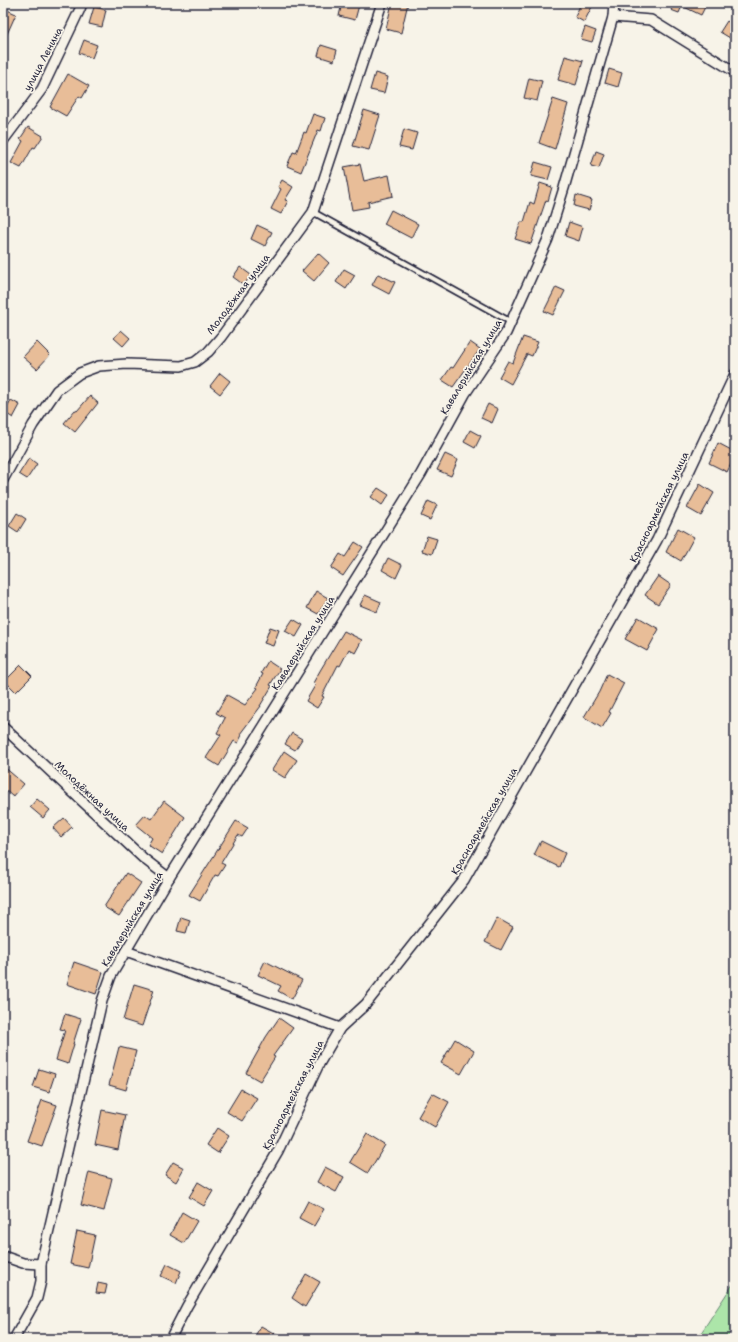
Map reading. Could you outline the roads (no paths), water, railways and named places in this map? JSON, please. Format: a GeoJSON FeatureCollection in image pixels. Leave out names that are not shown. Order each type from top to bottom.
{"type":"FeatureCollection","features":[{"type":"Feature","properties":{"kind":"street","name":"улица Ленина"},"geometry":{"type":"LineString","coordinates":[[3,141],[42,89],[82,3]]}},
{"type":"Feature","properties":{"kind":"street","name":"Молодёжная улица"},"geometry":{"type":"LineString","coordinates":[[3,480],[33,425],[57,390],[80,374],[99,366],[181,366],[195,362],[208,352],[221,337],[313,212],[382,3]]}},
{"type":"Feature","properties":{"kind":"street","name":"Кавалерийская улица"},"geometry":{"type":"LineString","coordinates":[[14,1339],[37,1298],[41,1281],[41,1264],[102,1001],[111,976],[169,878],[421,474],[465,394],[506,333],[548,239],[613,17],[614,3]]}},
{"type":"Feature","properties":{"kind":"street"},"geometry":{"type":"LineString","coordinates":[[613,17],[651,20],[735,72]]}},
{"type":"Feature","properties":{"kind":"street","name":"Красноармейская улица"},"geometry":{"type":"LineString","coordinates":[[170,1339],[187,1306],[278,1151],[319,1064],[340,1028],[366,1004],[464,880],[657,540],[735,374]]}},
{"type":"Feature","properties":{"kind":"street","name":"Молодёжная улица"},"geometry":{"type":"LineString","coordinates":[[3,727],[143,858],[169,878]]}},
{"type":"Feature","properties":{"kind":"street"},"geometry":{"type":"LineString","coordinates":[[126,951],[340,1028]]}},
{"type":"Feature","properties":{"kind":"street"},"geometry":{"type":"LineString","coordinates":[[3,1256],[24,1263],[41,1264]]}},
{"type":"Feature","properties":{"kind":"lane"},"geometry":{"type":"LineString","coordinates":[[313,212],[511,322]]}}]}
